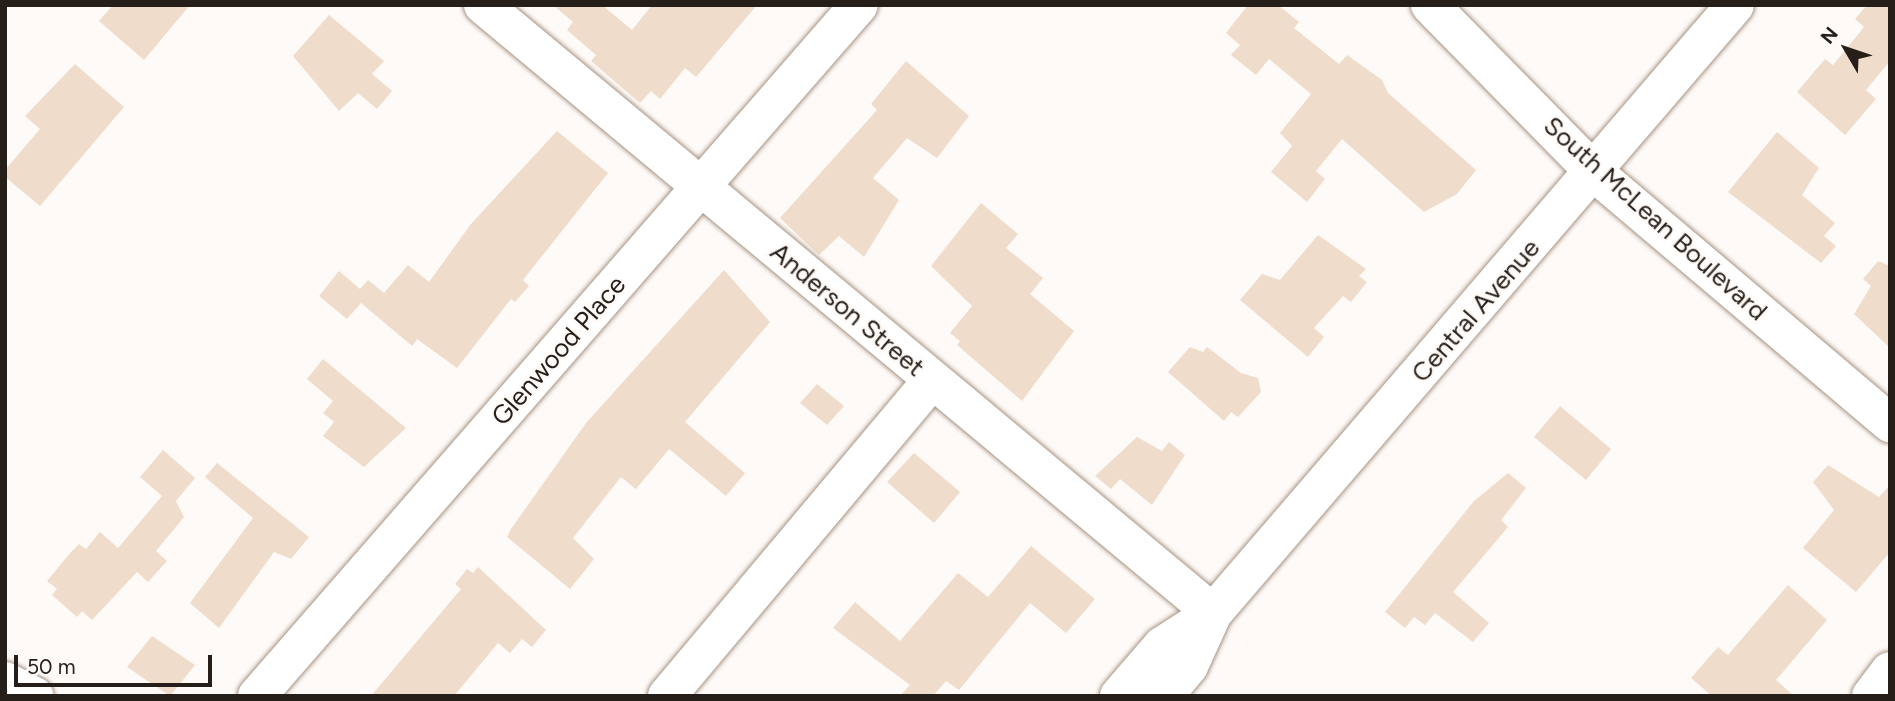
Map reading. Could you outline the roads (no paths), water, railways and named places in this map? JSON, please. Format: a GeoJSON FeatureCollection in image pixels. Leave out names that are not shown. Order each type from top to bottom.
{"type":"FeatureCollection","features":[{"type":"Feature","properties":{"kind":"street","name":"Anderson Street"},"geometry":{"type":"LineString","coordinates":[[484,5],[1213,613]]}},
{"type":"Feature","properties":{"kind":"street","name":"Glenwood Place"},"geometry":{"type":"LineString","coordinates":[[257,696],[859,5]]}},
{"type":"Feature","properties":{"kind":"street","name":"South McLean Boulevard"},"geometry":{"type":"LineString","coordinates":[[1430,5],[1595,173],[1890,423]]}},
{"type":"Feature","properties":{"kind":"street","name":"Central Avenue"},"geometry":{"type":"LineString","coordinates":[[1119,696],[1162,646],[1213,613],[1595,173],[1735,5]]}},
{"type":"Feature","properties":{"kind":"street"},"geometry":{"type":"LineString","coordinates":[[667,696],[932,380]]}},
{"type":"Feature","properties":{"kind":"street","name":"Central Avenue"},"geometry":{"type":"LineString","coordinates":[[1164,696],[1189,666],[1213,613]]}},
{"type":"Feature","properties":{"kind":"street"},"geometry":{"type":"LineString","coordinates":[[1871,696],[1890,671]]}},
{"type":"Feature","properties":{"kind":"street"},"geometry":{"type":"LineString","coordinates":[[5,681],[34,696]]}}]}
